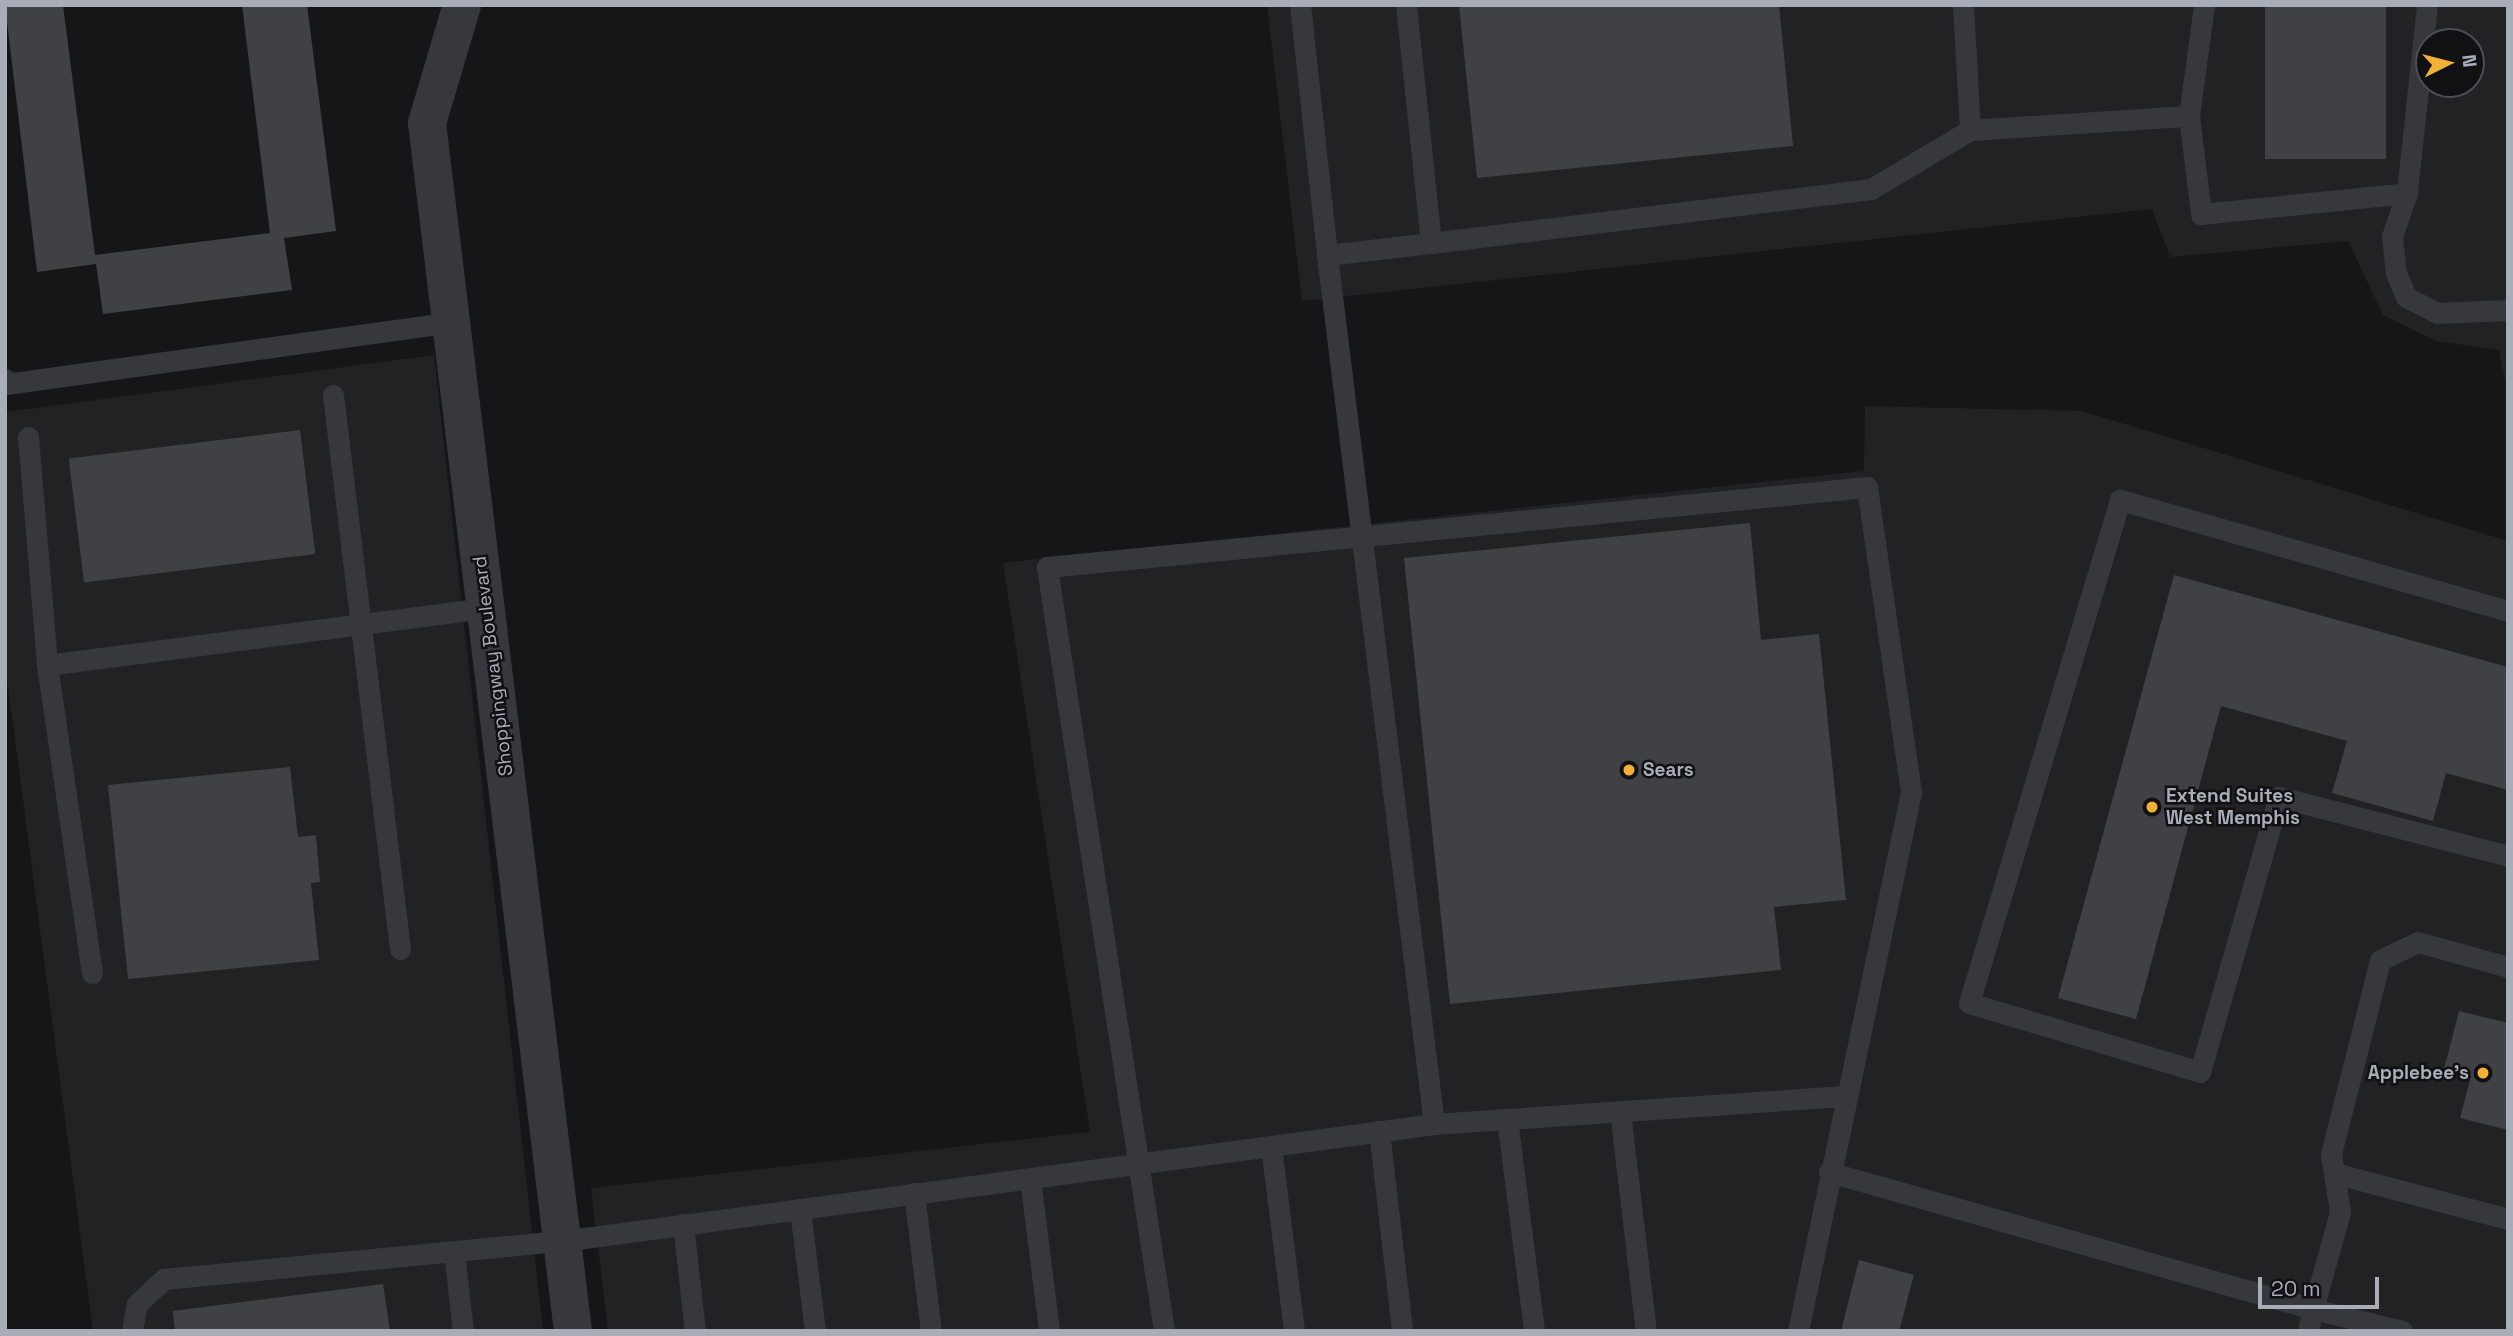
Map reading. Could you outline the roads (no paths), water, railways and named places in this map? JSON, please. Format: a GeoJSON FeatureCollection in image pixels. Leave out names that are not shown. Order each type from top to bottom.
{"type":"FeatureCollection","features":[{"type":"Feature","properties":{"kind":"street","name":"Shoppingway Boulevard"},"geometry":{"type":"LineString","coordinates":[[462,5],[427,123],[573,1331]]}},
{"type":"Feature","properties":{"kind":"lane"},"geometry":{"type":"LineString","coordinates":[[1300,5],[1327,255],[1434,1124]]}},
{"type":"Feature","properties":{"kind":"lane"},"geometry":{"type":"LineString","coordinates":[[1406,5],[1431,243]]}},
{"type":"Feature","properties":{"kind":"lane"},"geometry":{"type":"LineString","coordinates":[[1963,5],[1970,130]]}},
{"type":"Feature","properties":{"kind":"lane"},"geometry":{"type":"LineString","coordinates":[[2204,5],[2189,116],[2201,214],[2407,193]]}},
{"type":"Feature","properties":{"kind":"lane"},"geometry":{"type":"LineString","coordinates":[[2427,5],[2407,193],[2392,236],[2396,273],[2406,297],[2437,313],[2508,310]]}},
{"type":"Feature","properties":{"kind":"lane"},"geometry":{"type":"LineString","coordinates":[[1327,255],[1871,189],[1970,130],[2189,116]]}},
{"type":"Feature","properties":{"kind":"lane"},"geometry":{"type":"LineString","coordinates":[[5,379],[6,384],[452,322]]}},
{"type":"Feature","properties":{"kind":"lane"},"geometry":{"type":"LineString","coordinates":[[334,395],[400,949]]}},
{"type":"Feature","properties":{"kind":"lane"},"geometry":{"type":"LineString","coordinates":[[28,437],[47,666],[92,973]]}},
{"type":"Feature","properties":{"kind":"lane"},"geometry":{"type":"LineString","coordinates":[[1164,1331],[1141,1163],[1047,567],[1867,487],[1911,793],[1844,1096],[1798,1331]]}},
{"type":"Feature","properties":{"kind":"lane"},"geometry":{"type":"LineString","coordinates":[[2508,611],[2120,500],[1969,1003],[2200,1072],[2280,797],[2508,856]]}},
{"type":"Feature","properties":{"kind":"lane"},"geometry":{"type":"LineString","coordinates":[[47,666],[486,608]]}},
{"type":"Feature","properties":{"kind":"lane"},"geometry":{"type":"LineString","coordinates":[[2308,1331],[2340,1212],[2331,1154],[2380,960],[2418,943],[2508,967]]}},
{"type":"Feature","properties":{"kind":"lane"},"geometry":{"type":"LineString","coordinates":[[132,1331],[137,1304],[164,1279],[562,1241],[1434,1124],[1844,1096]]}},
{"type":"Feature","properties":{"kind":"lane"},"geometry":{"type":"LineString","coordinates":[[1620,1111],[1646,1331]]}},
{"type":"Feature","properties":{"kind":"lane"},"geometry":{"type":"LineString","coordinates":[[1507,1119],[1534,1331]]}},
{"type":"Feature","properties":{"kind":"lane"},"geometry":{"type":"LineString","coordinates":[[1379,1131],[1402,1331]]}},
{"type":"Feature","properties":{"kind":"lane"},"geometry":{"type":"LineString","coordinates":[[1271,1146],[1294,1331]]}},
{"type":"Feature","properties":{"kind":"lane"},"geometry":{"type":"LineString","coordinates":[[1829,1172],[2313,1309],[2402,1331]]}},
{"type":"Feature","properties":{"kind":"lane"},"geometry":{"type":"LineString","coordinates":[[2334,1173],[2508,1219]]}},
{"type":"Feature","properties":{"kind":"lane"},"geometry":{"type":"LineString","coordinates":[[1030,1178],[1049,1331]]}},
{"type":"Feature","properties":{"kind":"lane"},"geometry":{"type":"LineString","coordinates":[[914,1193],[931,1331]]}},
{"type":"Feature","properties":{"kind":"lane"},"geometry":{"type":"LineString","coordinates":[[800,1209],[815,1331]]}},
{"type":"Feature","properties":{"kind":"lane"},"geometry":{"type":"LineString","coordinates":[[683,1224],[695,1331]]}},
{"type":"Feature","properties":{"kind":"lane"},"geometry":{"type":"LineString","coordinates":[[454,1251],[463,1331]]}},
{"type":"Feature","properties":{"kind":"place","name":"Sears"},"geometry":{"type":"Point","coordinates":[1629,770]}},
{"type":"Feature","properties":{"kind":"place","name":"Extend Suites West Memphis"},"geometry":{"type":"Point","coordinates":[2152,807]}},
{"type":"Feature","properties":{"kind":"place","name":"Applebee's"},"geometry":{"type":"Point","coordinates":[2483,1073]}}]}
